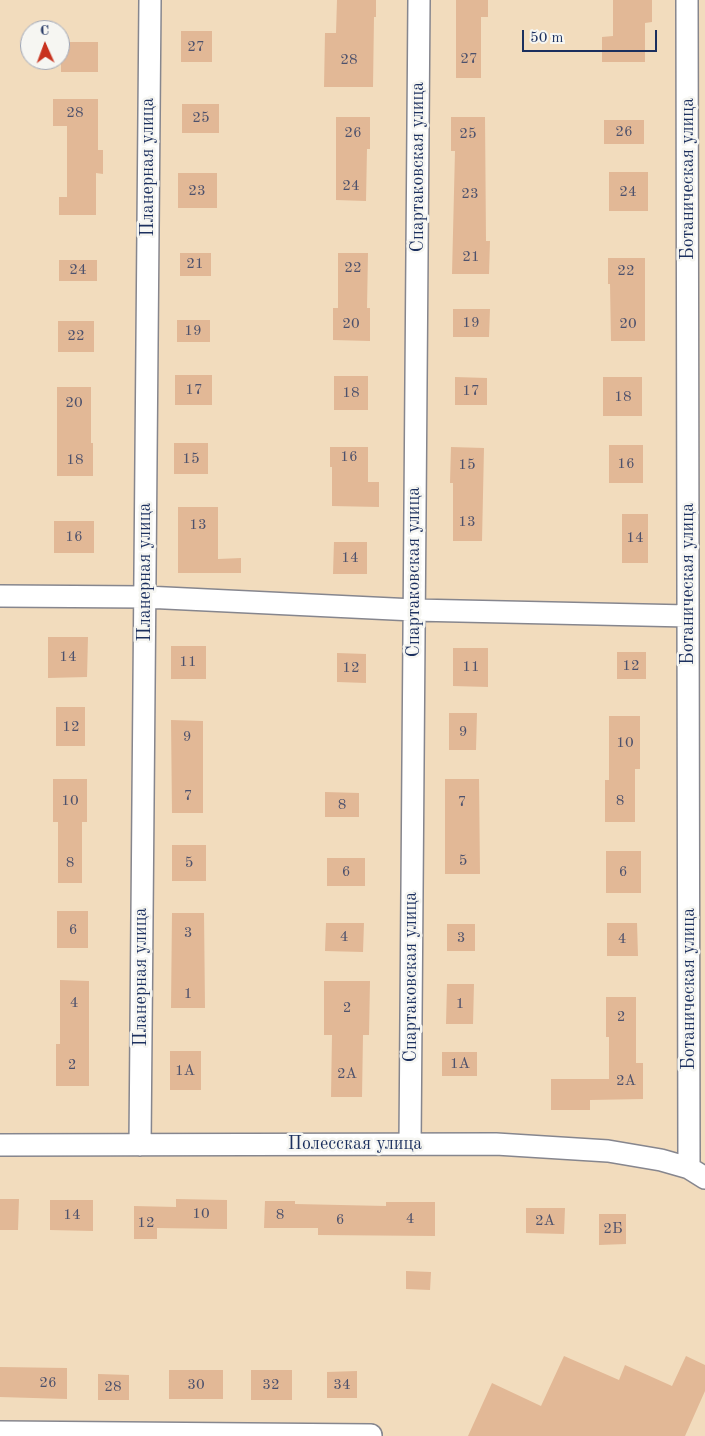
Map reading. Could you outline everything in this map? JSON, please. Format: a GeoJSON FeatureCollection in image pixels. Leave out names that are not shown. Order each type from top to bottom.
{"type":"FeatureCollection","features":[{"type":"Feature","properties":{"kind":"street","name":"Планерная улица"},"geometry":{"type":"LineString","coordinates":[[140,1145],[150,0]]}},
{"type":"Feature","properties":{"kind":"street","name":"Спартаковская улица"},"geometry":{"type":"LineString","coordinates":[[410,1144],[419,0]]}},
{"type":"Feature","properties":{"kind":"street","name":"Ботаническая улица"},"geometry":{"type":"LineString","coordinates":[[687,0],[688,616],[697,1173]]}},
{"type":"Feature","properties":{"kind":"street"},"geometry":{"type":"LineString","coordinates":[[0,596],[145,597],[414,610],[688,616]]}},
{"type":"Feature","properties":{"kind":"street","name":"Полесская улица"},"geometry":{"type":"LineString","coordinates":[[0,1145],[496,1144],[608,1151],[661,1160],[697,1173]]}},
{"type":"Feature","properties":{"kind":"street"},"geometry":{"type":"LineString","coordinates":[[0,1432],[371,1435]]}},
{"type":"Feature","properties":{"kind":"building"},"geometry":{"type":"Polygon","coordinates":[[[337,0],[376,0],[373,87],[324,87],[325,33],[336,33],[337,0]]]}},
{"type":"Feature","properties":{"kind":"building"},"geometry":{"type":"Polygon","coordinates":[[[456,0],[488,0],[488,17],[481,17],[481,78],[456,78],[456,0]]]}},
{"type":"Feature","properties":{"kind":"building"},"geometry":{"type":"Polygon","coordinates":[[[613,0],[652,0],[652,22],[645,23],[645,62],[602,62],[602,37],[613,36],[613,0]]]}},
{"type":"Feature","properties":{"kind":"building"},"geometry":{"type":"Polygon","coordinates":[[[181,31],[212,31],[212,62],[181,62],[181,31]]]}},
{"type":"Feature","properties":{"kind":"building"},"geometry":{"type":"Polygon","coordinates":[[[70,42],[98,42],[98,72],[61,72],[61,70],[70,70],[70,42]]]}},
{"type":"Feature","properties":{"kind":"building"},"geometry":{"type":"Polygon","coordinates":[[[53,99],[98,99],[98,150],[103,150],[103,174],[96,173],[96,215],[59,215],[59,197],[67,197],[67,126],[53,126],[53,99]]]}},
{"type":"Feature","properties":{"kind":"building"},"geometry":{"type":"Polygon","coordinates":[[[182,104],[219,104],[219,133],[182,133],[182,104]]]}},
{"type":"Feature","properties":{"kind":"building"},"geometry":{"type":"Polygon","coordinates":[[[336,117],[370,117],[370,149],[367,149],[366,201],[336,200],[336,117]]]}},
{"type":"Feature","properties":{"kind":"building"},"geometry":{"type":"Polygon","coordinates":[[[451,117],[485,117],[486,241],[490,241],[489,274],[452,274],[455,151],[451,151],[451,117]]]}},
{"type":"Feature","properties":{"kind":"building"},"geometry":{"type":"Polygon","coordinates":[[[604,120],[644,120],[644,144],[604,144],[604,120]]]}},
{"type":"Feature","properties":{"kind":"building"},"geometry":{"type":"Polygon","coordinates":[[[609,172],[648,172],[648,211],[609,211],[609,172]]]}},
{"type":"Feature","properties":{"kind":"building"},"geometry":{"type":"Polygon","coordinates":[[[178,173],[217,173],[217,208],[178,208],[178,173]]]}},
{"type":"Feature","properties":{"kind":"building"},"geometry":{"type":"Polygon","coordinates":[[[180,253],[211,253],[211,276],[180,276],[180,253]]]}},
{"type":"Feature","properties":{"kind":"building"},"geometry":{"type":"Polygon","coordinates":[[[338,253],[368,253],[367,308],[370,308],[370,341],[333,340],[333,308],[338,308],[338,253]]]}},
{"type":"Feature","properties":{"kind":"building"},"geometry":{"type":"Polygon","coordinates":[[[608,258],[645,258],[645,341],[611,341],[608,258]]]}},
{"type":"Feature","properties":{"kind":"building"},"geometry":{"type":"Polygon","coordinates":[[[59,260],[97,260],[97,281],[59,281],[59,260]]]}},
{"type":"Feature","properties":{"kind":"building"},"geometry":{"type":"Polygon","coordinates":[[[453,309],[490,309],[489,337],[453,337],[453,309]]]}},
{"type":"Feature","properties":{"kind":"building"},"geometry":{"type":"Polygon","coordinates":[[[177,320],[210,320],[210,342],[177,342],[177,320]]]}},
{"type":"Feature","properties":{"kind":"building"},"geometry":{"type":"Polygon","coordinates":[[[58,321],[94,321],[94,352],[58,352],[58,321]]]}},
{"type":"Feature","properties":{"kind":"building"},"geometry":{"type":"Polygon","coordinates":[[[175,375],[212,375],[212,405],[175,405],[175,375]]]}},
{"type":"Feature","properties":{"kind":"building"},"geometry":{"type":"Polygon","coordinates":[[[334,376],[368,376],[368,410],[334,410],[334,376]]]}},
{"type":"Feature","properties":{"kind":"building"},"geometry":{"type":"Polygon","coordinates":[[[455,377],[487,378],[487,405],[455,405],[455,377]]]}},
{"type":"Feature","properties":{"kind":"building"},"geometry":{"type":"Polygon","coordinates":[[[603,377],[642,377],[642,416],[603,416],[603,377]]]}},
{"type":"Feature","properties":{"kind":"building"},"geometry":{"type":"Polygon","coordinates":[[[57,387],[91,387],[93,476],[57,476],[57,387]]]}},
{"type":"Feature","properties":{"kind":"building"},"geometry":{"type":"Polygon","coordinates":[[[174,443],[208,443],[208,474],[174,474],[174,443]]]}},
{"type":"Feature","properties":{"kind":"building"},"geometry":{"type":"Polygon","coordinates":[[[609,445],[643,445],[643,483],[609,483],[609,445]]]}},
{"type":"Feature","properties":{"kind":"building"},"geometry":{"type":"Polygon","coordinates":[[[330,447],[368,447],[368,482],[379,482],[379,507],[332,506],[330,447]]]}},
{"type":"Feature","properties":{"kind":"building"},"geometry":{"type":"Polygon","coordinates":[[[451,447],[484,448],[482,541],[453,541],[453,483],[450,483],[451,447]]]}},
{"type":"Feature","properties":{"kind":"building"},"geometry":{"type":"Polygon","coordinates":[[[178,507],[218,507],[218,559],[241,558],[241,573],[178,573],[178,507]]]}},
{"type":"Feature","properties":{"kind":"building"},"geometry":{"type":"Polygon","coordinates":[[[622,514],[648,514],[648,563],[622,563],[622,514]]]}},
{"type":"Feature","properties":{"kind":"building"},"geometry":{"type":"Polygon","coordinates":[[[54,521],[94,521],[94,553],[54,553],[54,521]]]}},
{"type":"Feature","properties":{"kind":"building"},"geometry":{"type":"Polygon","coordinates":[[[334,542],[367,542],[367,574],[333,574],[334,542]]]}},
{"type":"Feature","properties":{"kind":"building"},"geometry":{"type":"Polygon","coordinates":[[[48,637],[88,637],[87,677],[48,678],[48,637]]]}},
{"type":"Feature","properties":{"kind":"building"},"geometry":{"type":"Polygon","coordinates":[[[171,646],[206,646],[206,679],[171,679],[171,646]]]}},
{"type":"Feature","properties":{"kind":"building"},"geometry":{"type":"Polygon","coordinates":[[[453,648],[488,648],[488,687],[453,686],[453,648]]]}},
{"type":"Feature","properties":{"kind":"building"},"geometry":{"type":"Polygon","coordinates":[[[617,652],[646,652],[646,679],[617,679],[617,652]]]}},
{"type":"Feature","properties":{"kind":"building"},"geometry":{"type":"Polygon","coordinates":[[[337,653],[366,654],[366,683],[337,682],[337,653]]]}},
{"type":"Feature","properties":{"kind":"building"},"geometry":{"type":"Polygon","coordinates":[[[56,707],[85,707],[85,746],[56,746],[56,707]]]}},
{"type":"Feature","properties":{"kind":"building"},"geometry":{"type":"Polygon","coordinates":[[[449,713],[477,713],[476,750],[449,750],[449,713]]]}},
{"type":"Feature","properties":{"kind":"building"},"geometry":{"type":"Polygon","coordinates":[[[609,716],[640,716],[640,769],[635,769],[635,822],[605,822],[605,780],[609,780],[609,716]]]}},
{"type":"Feature","properties":{"kind":"building"},"geometry":{"type":"Polygon","coordinates":[[[171,720],[203,721],[203,813],[172,813],[171,720]]]}},
{"type":"Feature","properties":{"kind":"building"},"geometry":{"type":"Polygon","coordinates":[[[53,779],[87,779],[87,822],[82,822],[82,883],[58,883],[58,822],[53,822],[53,779]]]}},
{"type":"Feature","properties":{"kind":"building"},"geometry":{"type":"Polygon","coordinates":[[[445,779],[479,779],[480,874],[445,874],[445,779]]]}},
{"type":"Feature","properties":{"kind":"building"},"geometry":{"type":"Polygon","coordinates":[[[325,792],[359,793],[359,817],[325,817],[325,792]]]}},
{"type":"Feature","properties":{"kind":"building"},"geometry":{"type":"Polygon","coordinates":[[[172,845],[206,845],[206,881],[172,881],[172,845]]]}},
{"type":"Feature","properties":{"kind":"building"},"geometry":{"type":"Polygon","coordinates":[[[606,851],[641,851],[641,893],[606,893],[606,851]]]}},
{"type":"Feature","properties":{"kind":"building"},"geometry":{"type":"Polygon","coordinates":[[[327,858],[365,858],[365,886],[327,886],[327,858]]]}},
{"type":"Feature","properties":{"kind":"building"},"geometry":{"type":"Polygon","coordinates":[[[57,911],[88,911],[88,948],[57,948],[57,911]]]}},
{"type":"Feature","properties":{"kind":"building"},"geometry":{"type":"Polygon","coordinates":[[[172,913],[204,913],[205,1008],[171,1008],[172,913]]]}},
{"type":"Feature","properties":{"kind":"building"},"geometry":{"type":"Polygon","coordinates":[[[326,923],[364,923],[363,952],[325,951],[326,923]]]}},
{"type":"Feature","properties":{"kind":"building"},"geometry":{"type":"Polygon","coordinates":[[[607,923],[637,923],[638,956],[607,956],[607,923]]]}},
{"type":"Feature","properties":{"kind":"building"},"geometry":{"type":"Polygon","coordinates":[[[447,924],[475,924],[475,951],[447,951],[447,924]]]}},
{"type":"Feature","properties":{"kind":"building"},"geometry":{"type":"Polygon","coordinates":[[[60,980],[89,981],[89,1086],[56,1086],[56,1044],[60,1044],[60,980]]]}},
{"type":"Feature","properties":{"kind":"building"},"geometry":{"type":"Polygon","coordinates":[[[324,981],[370,981],[369,1035],[363,1035],[362,1097],[331,1097],[332,1035],[324,1035],[324,981]]]}},
{"type":"Feature","properties":{"kind":"building"},"geometry":{"type":"Polygon","coordinates":[[[447,984],[474,984],[473,1024],[446,1024],[447,984]]]}},
{"type":"Feature","properties":{"kind":"building"},"geometry":{"type":"Polygon","coordinates":[[[606,997],[636,997],[636,1063],[643,1063],[643,1099],[590,1100],[590,1110],[551,1110],[551,1079],[609,1079],[609,1037],[606,1037],[606,997]]]}},
{"type":"Feature","properties":{"kind":"building"},"geometry":{"type":"Polygon","coordinates":[[[170,1051],[201,1051],[201,1090],[170,1090],[170,1051]]]}},
{"type":"Feature","properties":{"kind":"building"},"geometry":{"type":"Polygon","coordinates":[[[442,1052],[477,1052],[477,1076],[442,1076],[442,1052]]]}},
{"type":"Feature","properties":{"kind":"building"},"geometry":{"type":"Polygon","coordinates":[[[0,1199],[19,1199],[18,1230],[0,1230],[0,1199]]]}},
{"type":"Feature","properties":{"kind":"building"},"geometry":{"type":"Polygon","coordinates":[[[176,1199],[227,1200],[227,1229],[157,1228],[157,1239],[134,1239],[134,1206],[176,1207],[176,1199]]]}},
{"type":"Feature","properties":{"kind":"building"},"geometry":{"type":"Polygon","coordinates":[[[50,1200],[93,1200],[93,1231],[50,1230],[50,1200]]]}},
{"type":"Feature","properties":{"kind":"building"},"geometry":{"type":"Polygon","coordinates":[[[265,1201],[295,1201],[295,1204],[386,1206],[386,1202],[435,1202],[435,1236],[318,1235],[318,1228],[264,1228],[265,1201]]]}},
{"type":"Feature","properties":{"kind":"building"},"geometry":{"type":"Polygon","coordinates":[[[526,1208],[565,1208],[564,1234],[526,1233],[526,1208]]]}},
{"type":"Feature","properties":{"kind":"building"},"geometry":{"type":"Polygon","coordinates":[[[599,1214],[626,1214],[626,1244],[599,1245],[599,1214]]]}},
{"type":"Feature","properties":{"kind":"building"},"geometry":{"type":"Polygon","coordinates":[[[406,1271],[431,1272],[430,1290],[406,1289],[406,1271]]]}},
{"type":"Feature","properties":{"kind":"building"},"geometry":{"type":"Polygon","coordinates":[[[564,1356],[619,1380],[625,1365],[672,1386],[686,1356],[705,1365],[705,1391],[685,1436],[468,1436],[492,1383],[541,1406],[564,1356]]]}},
{"type":"Feature","properties":{"kind":"building"},"geometry":{"type":"Polygon","coordinates":[[[0,1367],[67,1368],[67,1399],[0,1397],[0,1367]]]}},
{"type":"Feature","properties":{"kind":"building"},"geometry":{"type":"Polygon","coordinates":[[[169,1370],[223,1370],[223,1399],[169,1399],[169,1370]]]}},
{"type":"Feature","properties":{"kind":"building"},"geometry":{"type":"Polygon","coordinates":[[[251,1370],[292,1370],[292,1400],[251,1400],[251,1370]]]}},
{"type":"Feature","properties":{"kind":"building"},"geometry":{"type":"Polygon","coordinates":[[[357,1371],[357,1398],[327,1398],[327,1372],[357,1371]]]}},
{"type":"Feature","properties":{"kind":"building"},"geometry":{"type":"Polygon","coordinates":[[[98,1374],[129,1375],[129,1400],[98,1400],[98,1374]]]}}]}
